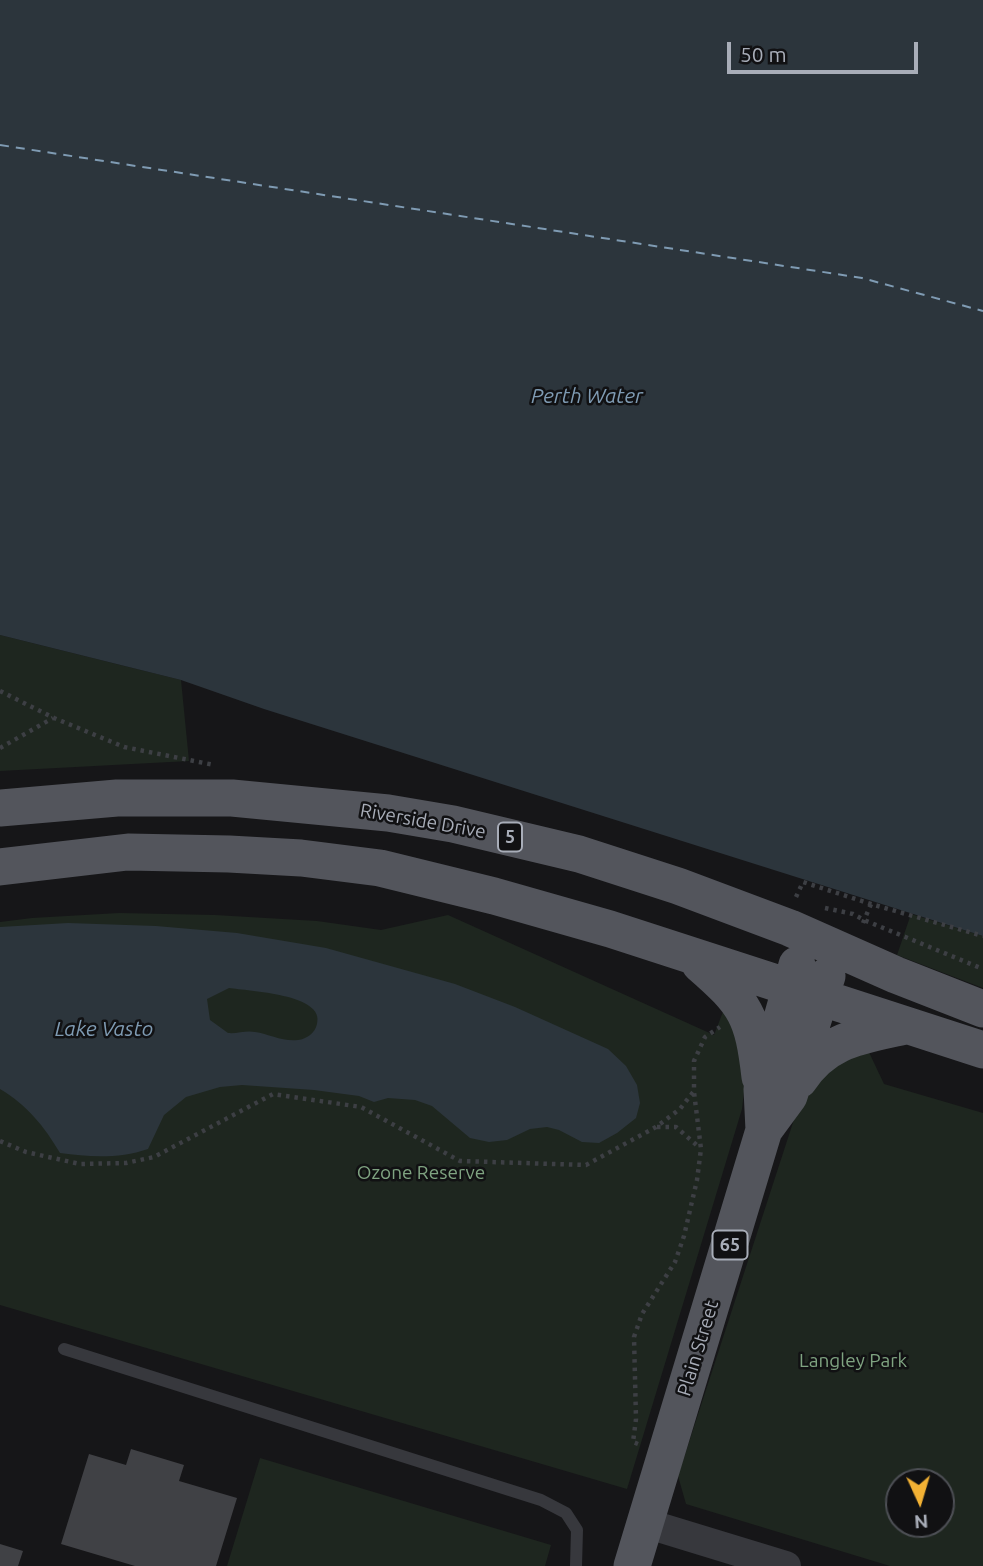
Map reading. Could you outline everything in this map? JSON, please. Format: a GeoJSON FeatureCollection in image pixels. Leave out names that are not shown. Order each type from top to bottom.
{"type":"FeatureCollection","features":[{"type":"Feature","properties":{"kind":"main road","name":"Riverside Drive"},"geometry":{"type":"LineString","coordinates":[[0,808],[117,798],[232,798],[388,813],[453,824],[579,854],[678,886],[983,1009]]}},
{"type":"Feature","properties":{"kind":"main road"},"geometry":{"type":"LineString","coordinates":[[0,867],[128,852],[301,858],[367,866],[494,896],[690,955],[983,1050]]}},
{"type":"Feature","properties":{"kind":"main road","name":"Plain Street"},"geometry":{"type":"LineString","coordinates":[[632,1566],[821,942]]}},
{"type":"Feature","properties":{"kind":"main road"},"geometry":{"type":"LineString","coordinates":[[690,955],[723,985],[747,1013],[776,1092],[826,1051],[858,1037],[906,1026]]}},
{"type":"Feature","properties":{"kind":"street"},"geometry":{"type":"LineString","coordinates":[[645,1523],[786,1566]]}},
{"type":"Feature","properties":{"kind":"lane"},"geometry":{"type":"LineString","coordinates":[[64,1349],[541,1500],[566,1513],[577,1530],[576,1566]]}},
{"type":"Feature","properties":{"kind":"path"},"geometry":{"type":"LineString","coordinates":[[0,691],[54,718],[124,747],[218,766]]}},
{"type":"Feature","properties":{"kind":"path"},"geometry":{"type":"LineString","coordinates":[[0,748],[54,718]]}},
{"type":"Feature","properties":{"kind":"path"},"geometry":{"type":"LineString","coordinates":[[794,901],[803,882],[983,936]]}},
{"type":"Feature","properties":{"kind":"path"},"geometry":{"type":"LineString","coordinates":[[864,920],[871,904]]}},
{"type":"Feature","properties":{"kind":"path"},"geometry":{"type":"LineString","coordinates":[[641,1445],[633,1442],[636,1419],[634,1338],[642,1314],[675,1262],[684,1236],[701,1149],[694,1091],[694,1061],[705,1037],[723,1025]]}},
{"type":"Feature","properties":{"kind":"path"},"geometry":{"type":"LineString","coordinates":[[0,1141],[26,1152],[80,1164],[126,1163],[154,1157],[273,1094],[361,1107],[460,1161],[586,1165],[656,1127],[680,1109],[694,1091]]}},
{"type":"Feature","properties":{"kind":"path"},"geometry":{"type":"LineString","coordinates":[[656,1127],[676,1127],[701,1149]]}},
{"type":"Feature","properties":{"kind":"green space"},"geometry":{"type":"Polygon","coordinates":[[[0,635],[181,680],[189,761],[0,771],[0,635]]]}},
{"type":"Feature","properties":{"kind":"green space","name":"Ozone Reserve"},"geometry":{"type":"Polygon","coordinates":[[[119,913],[317,921],[381,930],[448,915],[714,1035],[726,1004],[747,1066],[742,1109],[627,1489],[0,1305],[0,922],[119,913]]]}},
{"type":"Feature","properties":{"kind":"green space"},"geometry":{"type":"Polygon","coordinates":[[[911,914],[983,936],[983,988],[897,955],[911,914]]]}},
{"type":"Feature","properties":{"kind":"green space","name":"Langley Park"},"geometry":{"type":"Polygon","coordinates":[[[866,1046],[884,1084],[983,1113],[983,1566],[890,1566],[686,1504],[678,1476],[800,1101],[821,1071],[866,1046]]]}},
{"type":"Feature","properties":{"kind":"green space"},"geometry":{"type":"Polygon","coordinates":[[[260,1458],[551,1545],[545,1566],[227,1566],[260,1458]]]}},
{"type":"Feature","properties":{"kind":"water","name":"Perth Water"},"geometry":{"type":"Polygon","coordinates":[[[0,0],[983,0],[983,936],[264,709],[181,680],[0,635],[0,0]]]}},
{"type":"Feature","properties":{"kind":"water","name":"Lake Vasto"},"geometry":{"type":"Polygon","coordinates":[[[68,923],[156,926],[237,933],[326,948],[455,984],[515,1007],[608,1049],[626,1066],[637,1085],[640,1103],[636,1118],[599,1143],[582,1142],[547,1127],[530,1129],[507,1140],[489,1142],[470,1138],[432,1106],[415,1100],[388,1098],[374,1102],[359,1096],[314,1090],[242,1085],[220,1087],[186,1097],[164,1115],[148,1149],[104,1156],[60,1153],[34,1117],[0,1089],[0,927],[68,923]],[[229,988],[207,999],[210,1020],[228,1033],[252,1032],[298,1040],[310,1035],[316,1027],[317,1014],[310,1006],[298,1000],[229,988]]]}},
{"type":"Feature","properties":{"kind":"building"},"geometry":{"type":"Polygon","coordinates":[[[131,1449],[184,1465],[179,1481],[237,1498],[216,1566],[135,1566],[61,1544],[89,1454],[126,1465],[131,1449]]]}},
{"type":"Feature","properties":{"kind":"building"},"geometry":{"type":"Polygon","coordinates":[[[0,1544],[23,1551],[18,1566],[0,1566],[0,1544]]]}},
{"type":"Feature","properties":{"kind":"ferry route"},"geometry":{"type":"LineString","coordinates":[[0,145],[862,278],[983,311]]}}]}
